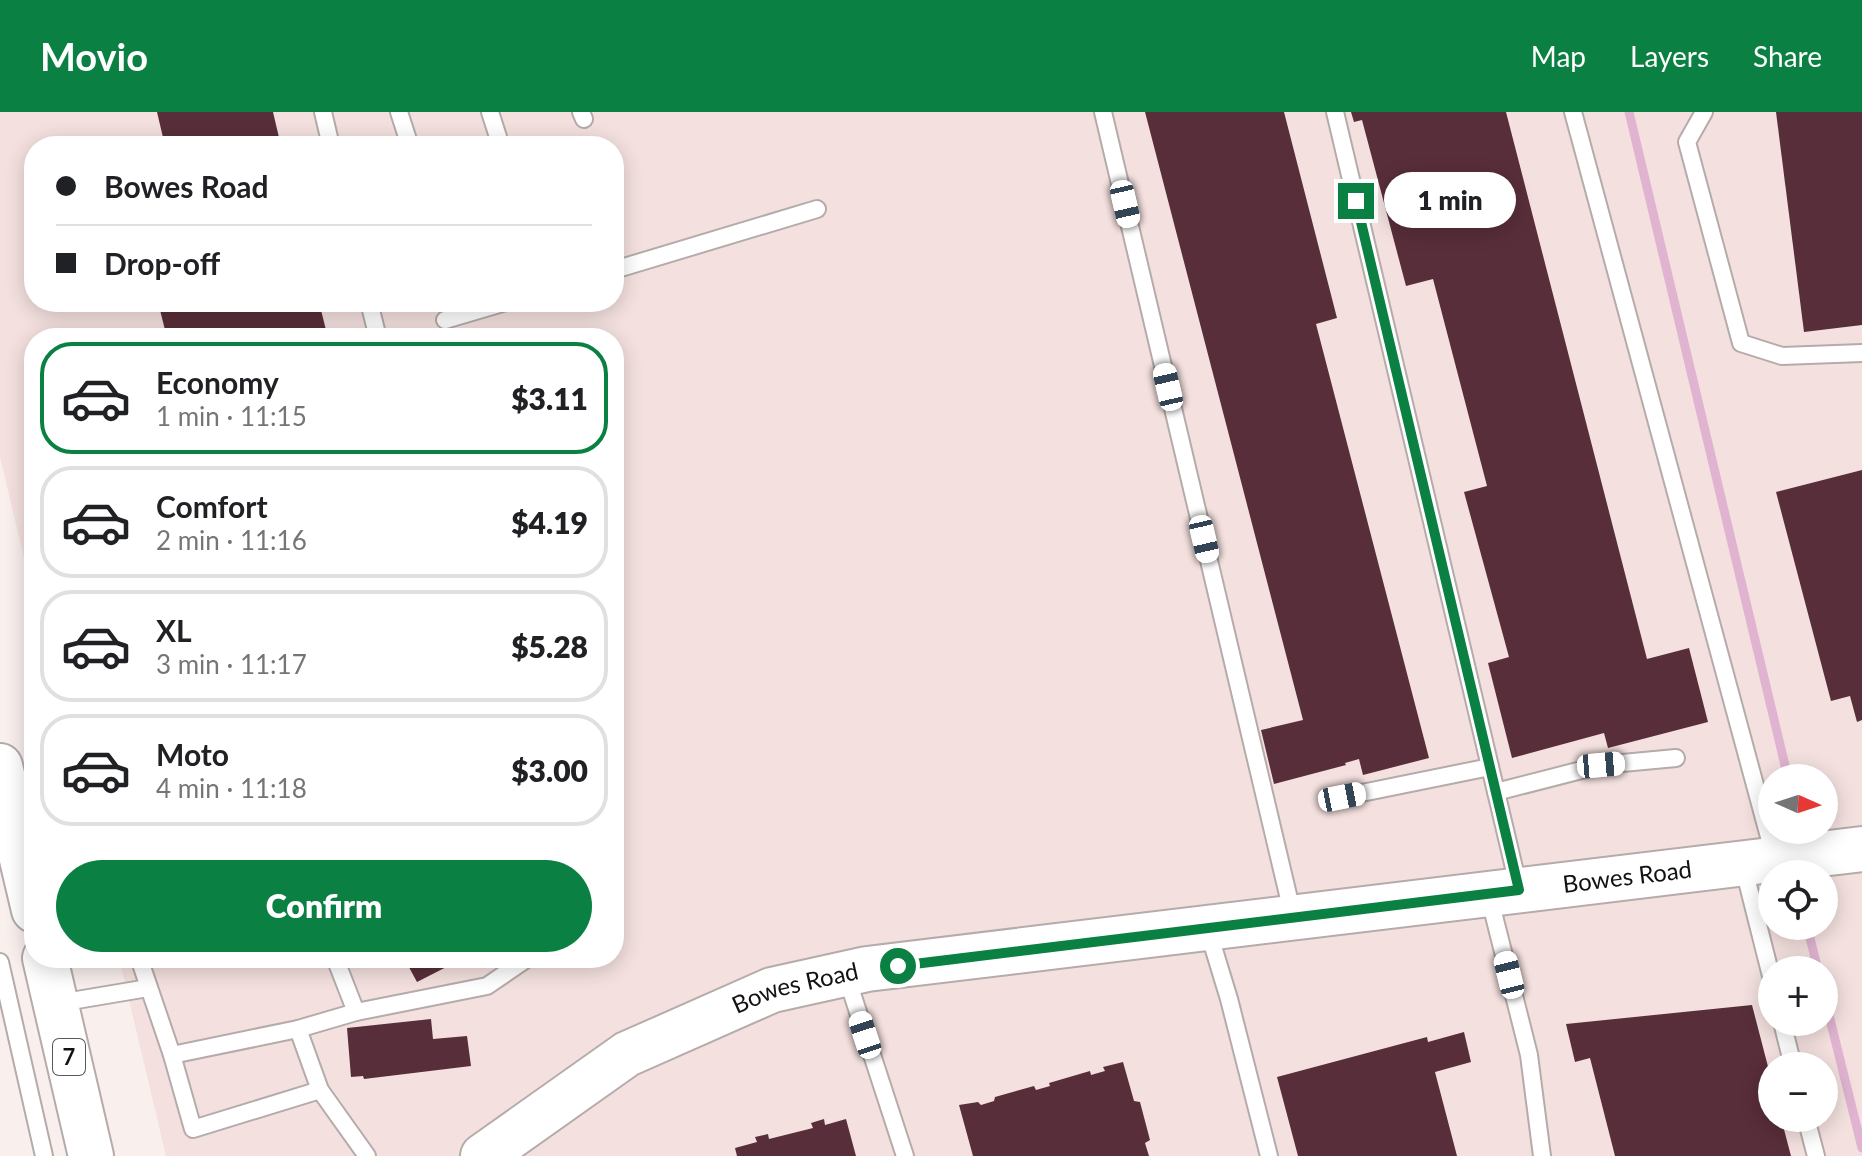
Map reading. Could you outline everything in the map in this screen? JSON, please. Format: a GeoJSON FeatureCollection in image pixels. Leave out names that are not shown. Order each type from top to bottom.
{"type":"FeatureCollection","features":[{"type":"Feature","properties":{"kind":"street"},"geometry":{"type":"LineString","coordinates":[[0,766],[24,868]]}},
{"type":"Feature","properties":{"kind":"street","name":"Bowes Road"},"geometry":{"type":"LineString","coordinates":[[1768,860],[1862,849]]}},
{"type":"Feature","properties":{"kind":"street","name":"Bowes Road"},"geometry":{"type":"LineString","coordinates":[[483,1156],[627,1054],[772,990],[845,974],[1758,861]]}},
{"type":"Feature","properties":{"kind":"street","name":"7"},"geometry":{"type":"LineString","coordinates":[[47,968],[91,1156]]}},
{"type":"Feature","properties":{"kind":"lane"},"geometry":{"type":"LineString","coordinates":[[323,112],[329,136]]}},
{"type":"Feature","properties":{"kind":"lane"},"geometry":{"type":"LineString","coordinates":[[399,112],[407,136]]}},
{"type":"Feature","properties":{"kind":"lane"},"geometry":{"type":"LineString","coordinates":[[490,112],[498,136]]}},
{"type":"Feature","properties":{"kind":"lane"},"geometry":{"type":"LineString","coordinates":[[1103,112],[1293,918]]}},
{"type":"Feature","properties":{"kind":"lane"},"geometry":{"type":"LineString","coordinates":[[1335,112],[1496,792],[1504,892],[1542,1156]]}},
{"type":"Feature","properties":{"kind":"lane"},"geometry":{"type":"LineString","coordinates":[[1573,112],[1759,860]]}},
{"type":"Feature","properties":{"kind":"lane"},"geometry":{"type":"LineString","coordinates":[[1704,112],[1687,142],[1741,343],[1782,356],[1862,353]]}},
{"type":"Feature","properties":{"kind":"lane"},"geometry":{"type":"LineString","coordinates":[[624,267],[817,209]]}},
{"type":"Feature","properties":{"kind":"lane"},"geometry":{"type":"LineString","coordinates":[[445,320],[472,312]]}},
{"type":"Feature","properties":{"kind":"lane"},"geometry":{"type":"LineString","coordinates":[[1496,792],[1601,765],[1676,758]]}},
{"type":"Feature","properties":{"kind":"lane"},"geometry":{"type":"LineString","coordinates":[[1342,797],[1490,767]]}},
{"type":"Feature","properties":{"kind":"lane"},"geometry":{"type":"LineString","coordinates":[[1207,928],[1229,999],[1269,1156]]}},
{"type":"Feature","properties":{"kind":"lane"},"geometry":{"type":"LineString","coordinates":[[0,962],[44,1156]]}},
{"type":"Feature","properties":{"kind":"lane"},"geometry":{"type":"LineString","coordinates":[[142,968],[193,1129],[320,1090]]}},
{"type":"Feature","properties":{"kind":"lane"},"geometry":{"type":"LineString","coordinates":[[339,968],[356,1012]]}},
{"type":"Feature","properties":{"kind":"lane"},"geometry":{"type":"LineString","coordinates":[[172,1055],[298,1029],[356,1012],[487,986],[513,968]]}},
{"type":"Feature","properties":{"kind":"lane"},"geometry":{"type":"LineString","coordinates":[[845,974],[905,1156]]}},
{"type":"Feature","properties":{"kind":"lane"},"geometry":{"type":"LineString","coordinates":[[56,1004],[148,988]]}},
{"type":"Feature","properties":{"kind":"lane"},"geometry":{"type":"LineString","coordinates":[[298,1029],[320,1090],[367,1156]]}},
{"type":"Feature","properties":{"kind":"lane"},"geometry":{"type":"LineString","coordinates":[[1810,1132],[1816,1156]]}},
{"type":"Feature","properties":{"kind":"shaded area"},"geometry":{"type":"Polygon","coordinates":[[[0,112],[1862,112],[1862,1156],[166,1156],[121,968],[624,968],[624,328],[24,328],[24,558],[0,457],[0,112]]]}},
{"type":"Feature","properties":{"kind":"building"},"geometry":{"type":"Polygon","coordinates":[[[157,112],[273,112],[279,136],[163,136],[157,112]]]}},
{"type":"Feature","properties":{"kind":"building"},"geometry":{"type":"Polygon","coordinates":[[[1145,112],[1284,112],[1337,318],[1316,324],[1429,758],[1363,775],[1359,759],[1274,784],[1261,730],[1303,720],[1145,112]]]}},
{"type":"Feature","properties":{"kind":"building"},"geometry":{"type":"Polygon","coordinates":[[[1351,112],[1506,112],[1647,659],[1689,648],[1708,722],[1608,748],[1604,733],[1512,758],[1488,663],[1509,657],[1464,492],[1487,486],[1433,279],[1406,286],[1362,120],[1354,122],[1351,112]]]}},
{"type":"Feature","properties":{"kind":"building"},"geometry":{"type":"Polygon","coordinates":[[[1776,112],[1862,112],[1862,325],[1804,332],[1776,112]]]}},
{"type":"Feature","properties":{"kind":"building"},"geometry":{"type":"Polygon","coordinates":[[[160,312],[322,312],[326,328],[164,328],[160,312]]]}},
{"type":"Feature","properties":{"kind":"building"},"geometry":{"type":"Polygon","coordinates":[[[1862,470],[1862,720],[1857,722],[1850,696],[1831,701],[1776,492],[1862,470]]]}},
{"type":"Feature","properties":{"kind":"building"},"geometry":{"type":"Polygon","coordinates":[[[409,968],[444,968],[417,982],[409,968]]]}},
{"type":"Feature","properties":{"kind":"building"},"geometry":{"type":"Polygon","coordinates":[[[1752,1005],[1764,1052],[1758,1052],[1758,1132],[1785,1132],[1791,1156],[1615,1156],[1590,1058],[1575,1062],[1566,1024],[1752,1005]]]}},
{"type":"Feature","properties":{"kind":"building"},"geometry":{"type":"Polygon","coordinates":[[[431,1019],[433,1039],[467,1036],[471,1066],[364,1079],[363,1076],[351,1077],[347,1028],[431,1019]]]}},
{"type":"Feature","properties":{"kind":"building"},"geometry":{"type":"Polygon","coordinates":[[[1464,1032],[1471,1062],[1435,1072],[1457,1156],[1298,1156],[1277,1077],[1427,1037],[1428,1042],[1464,1032]]]}},
{"type":"Feature","properties":{"kind":"building"},"geometry":{"type":"Polygon","coordinates":[[[1123,1062],[1134,1101],[1140,1102],[1150,1140],[1145,1143],[1149,1156],[973,1156],[959,1105],[978,1102],[981,1105],[994,1101],[995,1097],[1034,1086],[1036,1090],[1090,1071],[1091,1075],[1105,1071],[1103,1067],[1123,1062]]]}},
{"type":"Feature","properties":{"kind":"building"},"geometry":{"type":"Polygon","coordinates":[[[824,1119],[825,1125],[846,1119],[856,1156],[737,1156],[735,1148],[757,1142],[755,1137],[768,1134],[769,1139],[813,1128],[811,1123],[824,1119]]]}},
{"type":"Feature","properties":{"kind":"waterway"},"geometry":{"type":"LineString","coordinates":[[1629,112],[1785,764]]}},
{"type":"Feature","properties":{"kind":"waterway"},"geometry":{"type":"LineString","coordinates":[[1810,940],[1814,956]]}},
{"type":"Feature","properties":{"kind":"waterway"},"geometry":{"type":"LineString","coordinates":[[1834,1036],[1862,1148]]}},
{"type":"Feature","properties":{"kind":"route"},"geometry":{"type":"LineString","coordinates":[[898,966],[1519,890],[1356,201]]}}]}
